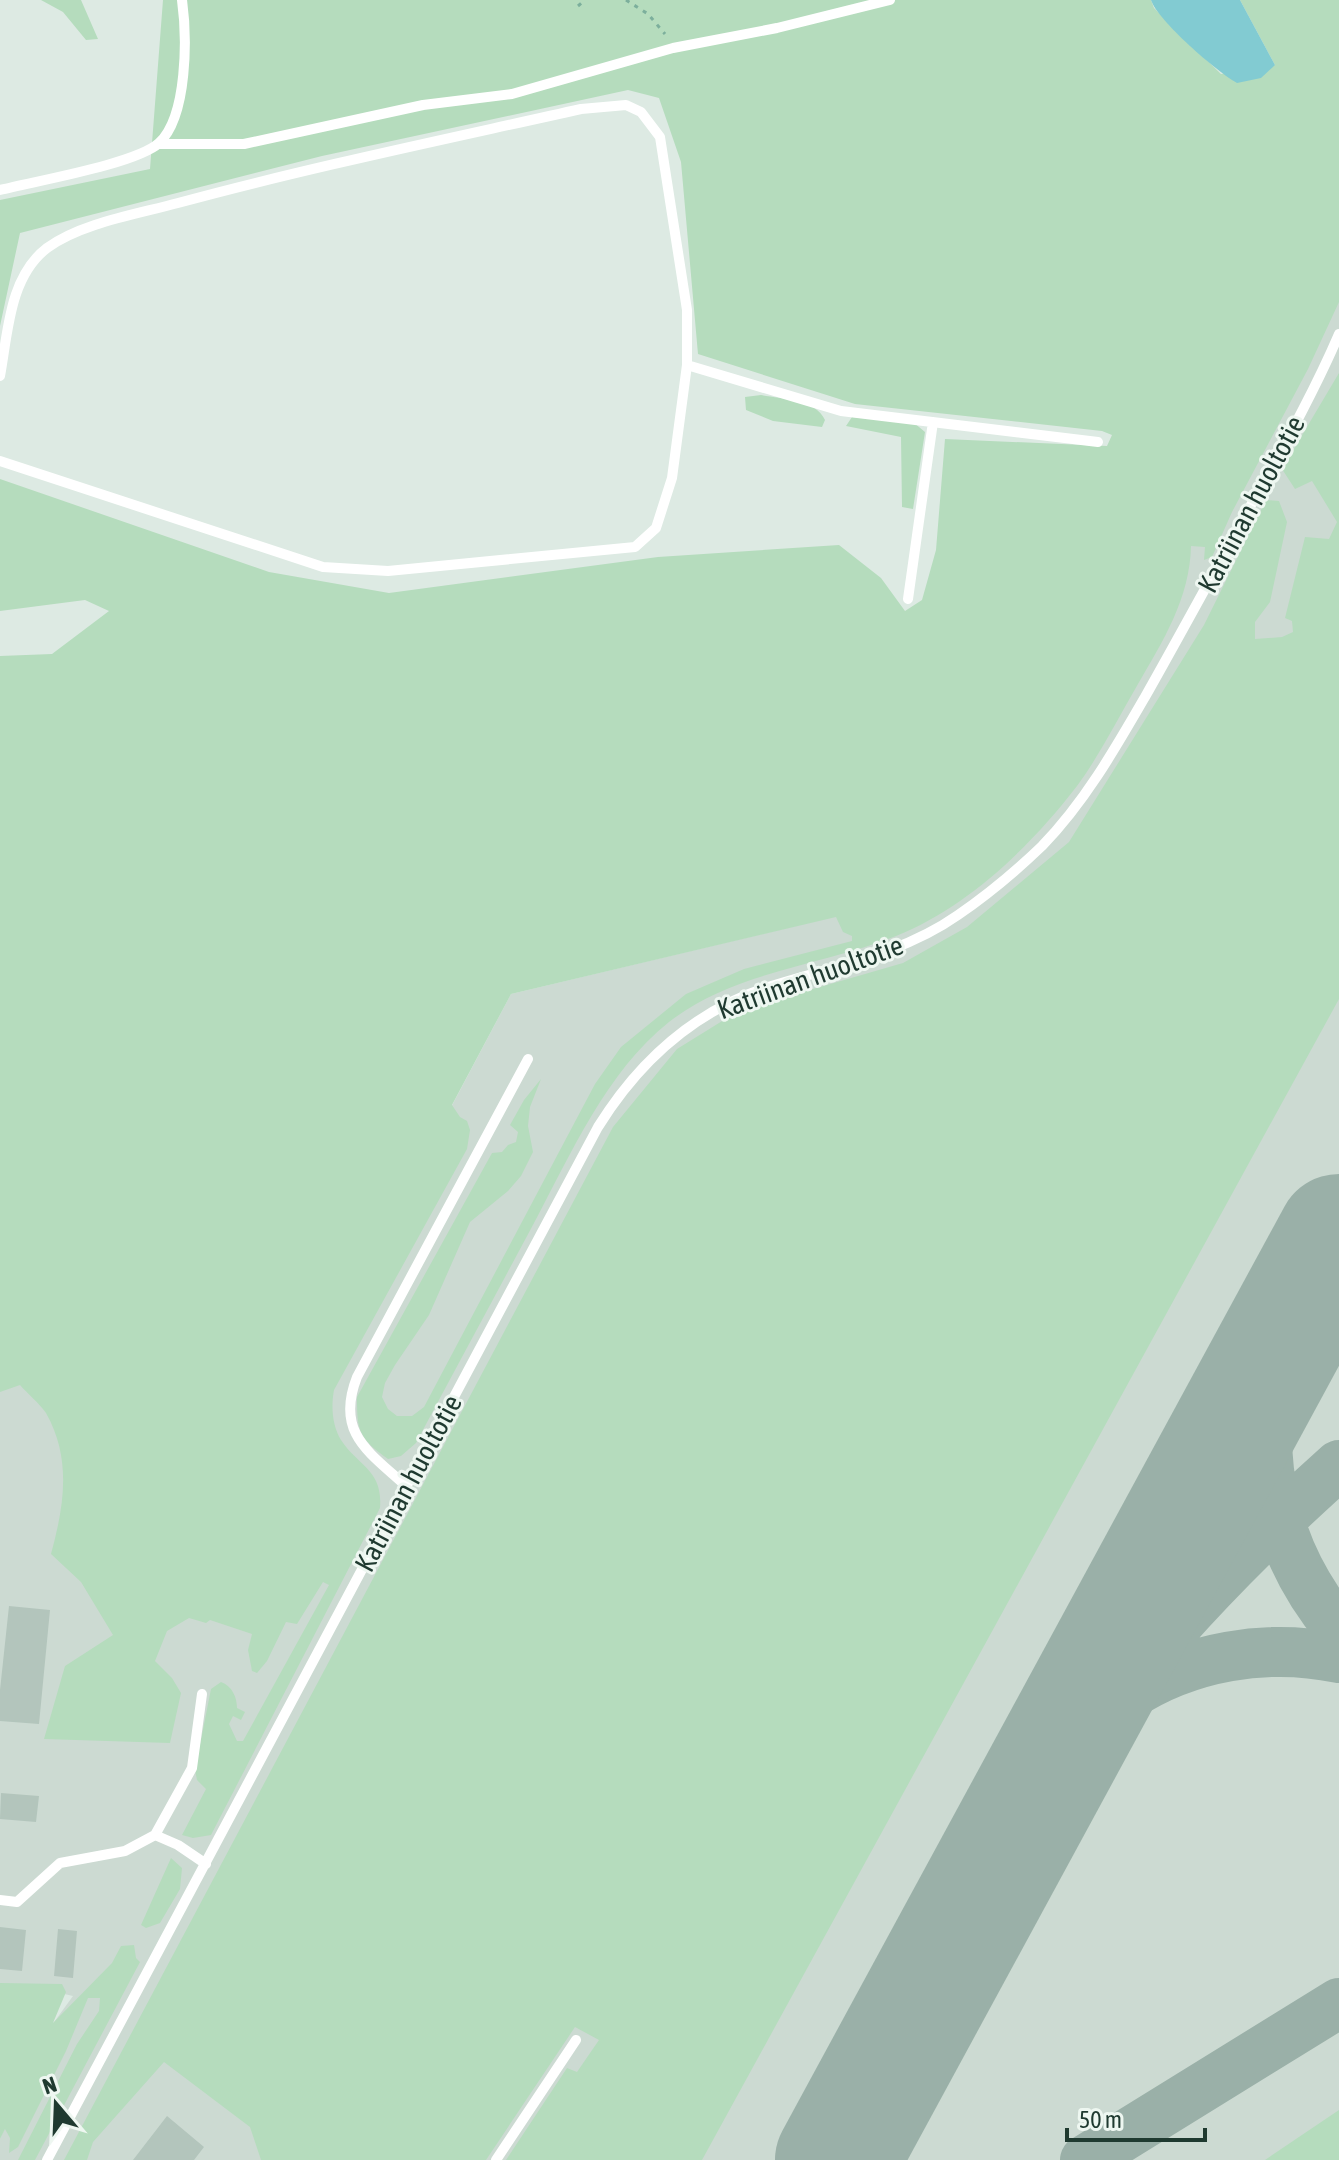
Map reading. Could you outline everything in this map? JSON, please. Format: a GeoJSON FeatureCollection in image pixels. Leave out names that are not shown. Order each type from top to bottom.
{"type":"FeatureCollection","features":[{"type":"Feature","properties":{"kind":"lane"},"geometry":{"type":"LineString","coordinates":[[0,190],[131,159],[158,144],[170,128],[177,106],[186,31],[182,0]]}},
{"type":"Feature","properties":{"kind":"lane"},"geometry":{"type":"LineString","coordinates":[[158,144],[244,144],[423,105],[512,94],[673,48],[777,28],[890,0]]}},
{"type":"Feature","properties":{"kind":"lane"},"geometry":{"type":"LineString","coordinates":[[0,376],[15,293],[25,274],[46,249],[86,228],[252,183],[581,109],[626,105],[641,112],[660,137],[687,310],[687,365],[672,478],[656,528],[635,547],[388,571],[323,567],[0,461]]}},
{"type":"Feature","properties":{"kind":"lane","name":"Katriinan huoltotie"},"geometry":{"type":"LineString","coordinates":[[47,2160],[616,1098],[646,1062],[684,1029],[713,1010],[744,996],[869,958],[934,931],[994,888],[1042,846],[1098,774],[1150,688],[1290,432],[1339,334]]}},
{"type":"Feature","properties":{"kind":"lane"},"geometry":{"type":"LineString","coordinates":[[687,365],[841,411],[1098,442]]}},
{"type":"Feature","properties":{"kind":"lane"},"geometry":{"type":"LineString","coordinates":[[908,599],[933,422]]}},
{"type":"Feature","properties":{"kind":"lane"},"geometry":{"type":"LineString","coordinates":[[406,1486],[356,1437],[348,1413],[350,1394],[528,1059]]}},
{"type":"Feature","properties":{"kind":"lane"},"geometry":{"type":"LineString","coordinates":[[0,1900],[17,1902],[60,1863],[125,1851],[155,1835],[192,1768],[202,1694]]}},
{"type":"Feature","properties":{"kind":"lane"},"geometry":{"type":"LineString","coordinates":[[155,1835],[178,1845],[206,1864]]}},
{"type":"Feature","properties":{"kind":"lane"},"geometry":{"type":"LineString","coordinates":[[496,2160],[576,2040]]}},
{"type":"Feature","properties":{"kind":"path"},"geometry":{"type":"LineString","coordinates":[[578,6],[585,0]]}},
{"type":"Feature","properties":{"kind":"path"},"geometry":{"type":"LineString","coordinates":[[626,0],[648,14],[673,48]]}},
{"type":"Feature","properties":{"kind":"shaded area"},"geometry":{"type":"Polygon","coordinates":[[[1339,0],[1339,2160],[0,2160],[0,2139],[52,2025],[73,1996],[47,1990],[0,1993],[0,1368],[284,1423],[511,994],[837,916],[1319,98],[1339,0]]]}},
{"type":"Feature","properties":{"kind":"green space"},"geometry":{"type":"Polygon","coordinates":[[[41,0],[81,0],[98,39],[86,40],[63,12],[41,0]]]}},
{"type":"Feature","properties":{"kind":"green space"},"geometry":{"type":"Polygon","coordinates":[[[163,0],[1151,0],[1154,8],[1221,74],[1275,65],[1240,0],[1339,0],[1339,302],[1212,557],[1204,560],[1205,547],[1191,546],[1186,583],[1174,618],[1093,762],[1059,809],[1018,853],[948,909],[896,936],[721,991],[669,1022],[647,1042],[608,1089],[576,1142],[416,1443],[401,1456],[388,1459],[362,1433],[357,1397],[492,1153],[502,1152],[516,1142],[518,1132],[510,1125],[541,1079],[530,1107],[528,1126],[533,1152],[521,1176],[508,1191],[470,1222],[429,1315],[385,1383],[382,1397],[388,1409],[397,1416],[412,1416],[424,1407],[595,1084],[621,1047],[686,994],[744,969],[852,941],[852,936],[843,932],[836,917],[511,994],[452,1105],[467,1121],[470,1130],[467,1149],[334,1390],[333,1415],[338,1434],[374,1477],[380,1495],[380,1508],[211,1835],[193,1838],[182,1835],[206,1789],[197,1780],[195,1770],[211,1689],[221,1682],[233,1692],[237,1708],[245,1712],[241,1720],[233,1716],[229,1724],[237,1741],[243,1741],[329,1585],[323,1582],[297,1624],[286,1622],[267,1661],[257,1673],[252,1671],[248,1650],[252,1634],[210,1620],[206,1623],[189,1618],[167,1631],[155,1661],[172,1678],[181,1693],[170,1743],[44,1739],[65,1666],[113,1635],[81,1582],[51,1554],[63,1483],[60,1448],[54,1430],[46,1413],[20,1385],[0,1392],[0,656],[52,654],[109,611],[85,600],[0,611],[0,479],[269,572],[389,593],[658,557],[839,545],[881,578],[905,611],[922,600],[936,550],[945,439],[1107,446],[1112,435],[1102,431],[855,404],[698,354],[681,162],[659,98],[628,90],[322,156],[20,233],[0,326],[0,200],[150,169],[163,0]]]}},
{"type":"Feature","properties":{"kind":"green space"},"geometry":{"type":"Polygon","coordinates":[[[1339,373],[1339,999],[702,2160],[506,2160],[567,2068],[577,2072],[599,2040],[575,2027],[486,2160],[261,2160],[250,2127],[164,2062],[93,2142],[87,2160],[64,2160],[613,1127],[677,1049],[740,1010],[903,963],[967,927],[1069,842],[1204,625],[1266,500],[1279,501],[1287,522],[1270,602],[1255,622],[1255,639],[1282,637],[1293,632],[1292,621],[1285,618],[1305,537],[1329,539],[1337,522],[1312,481],[1295,489],[1282,469],[1339,373]]]}},
{"type":"Feature","properties":{"kind":"green space"},"geometry":{"type":"Polygon","coordinates":[[[761,395],[798,401],[814,408],[825,420],[822,427],[773,421],[746,410],[745,397],[761,395]]]}},
{"type":"Feature","properties":{"kind":"green space"},"geometry":{"type":"Polygon","coordinates":[[[852,417],[913,422],[925,432],[913,509],[902,507],[901,437],[846,426],[852,417]]]}},
{"type":"Feature","properties":{"kind":"green space"},"geometry":{"type":"Polygon","coordinates":[[[171,1858],[182,1868],[180,1889],[160,1923],[146,1928],[141,1925],[171,1858]]]}},
{"type":"Feature","properties":{"kind":"green space"},"geometry":{"type":"Polygon","coordinates":[[[134,1945],[136,1958],[140,1962],[35,2160],[18,2160],[77,2044],[99,2011],[100,1998],[88,1998],[66,2051],[18,2147],[9,2153],[10,2138],[5,2129],[0,2139],[0,1983],[62,1984],[66,1992],[53,2023],[112,1963],[121,1946],[134,1945]]]}},
{"type":"Feature","properties":{"kind":"green space"},"geometry":{"type":"Polygon","coordinates":[[[1339,2110],[1339,2160],[1265,2160],[1339,2110]]]}},
{"type":"Feature","properties":{"kind":"water"},"geometry":{"type":"Polygon","coordinates":[[[1151,0],[1240,0],[1275,65],[1261,78],[1237,83],[1189,45],[1151,0]]]}},
{"type":"Feature","properties":{"kind":"building"},"geometry":{"type":"Polygon","coordinates":[[[9,1606],[50,1610],[39,1724],[0,1721],[0,1690],[9,1606]]]}},
{"type":"Feature","properties":{"kind":"building"},"geometry":{"type":"Polygon","coordinates":[[[1,1793],[39,1796],[36,1822],[0,1819],[1,1793]]]}},
{"type":"Feature","properties":{"kind":"building"},"geometry":{"type":"Polygon","coordinates":[[[0,1927],[26,1930],[22,1971],[0,1969],[0,1927]]]}},
{"type":"Feature","properties":{"kind":"building"},"geometry":{"type":"Polygon","coordinates":[[[58,1929],[77,1931],[73,1978],[54,1976],[58,1929]]]}},
{"type":"Feature","properties":{"kind":"building"},"geometry":{"type":"Polygon","coordinates":[[[167,2116],[204,2147],[194,2160],[133,2160],[167,2116]]]}},
{"type":"Feature","properties":{"kind":"taxiway"},"geometry":{"type":"LineString","coordinates":[[1319,1272],[1281,1355],[1272,1391],[1268,1464],[1274,1500],[1298,1568],[1339,1629]]}},
{"type":"Feature","properties":{"kind":"taxiway"},"geometry":{"type":"LineString","coordinates":[[976,1905],[1084,1740],[1156,1649],[1214,1585],[1339,1465]]}},
{"type":"Feature","properties":{"kind":"taxiway"},"geometry":{"type":"LineString","coordinates":[[1126,1697],[1175,1672],[1229,1656],[1284,1652],[1339,1658]]}},
{"type":"Feature","properties":{"kind":"taxiway"},"geometry":{"type":"LineString","coordinates":[[1085,2160],[1339,2003]]}},
{"type":"Feature","properties":{"kind":"taxiway"},"geometry":{"type":"LineString","coordinates":[[844,2160],[880,2081]]}},
{"type":"Feature","properties":{"kind":"runway"},"geometry":{"type":"LineString","coordinates":[[837,2160],[1339,1236]]}}]}
